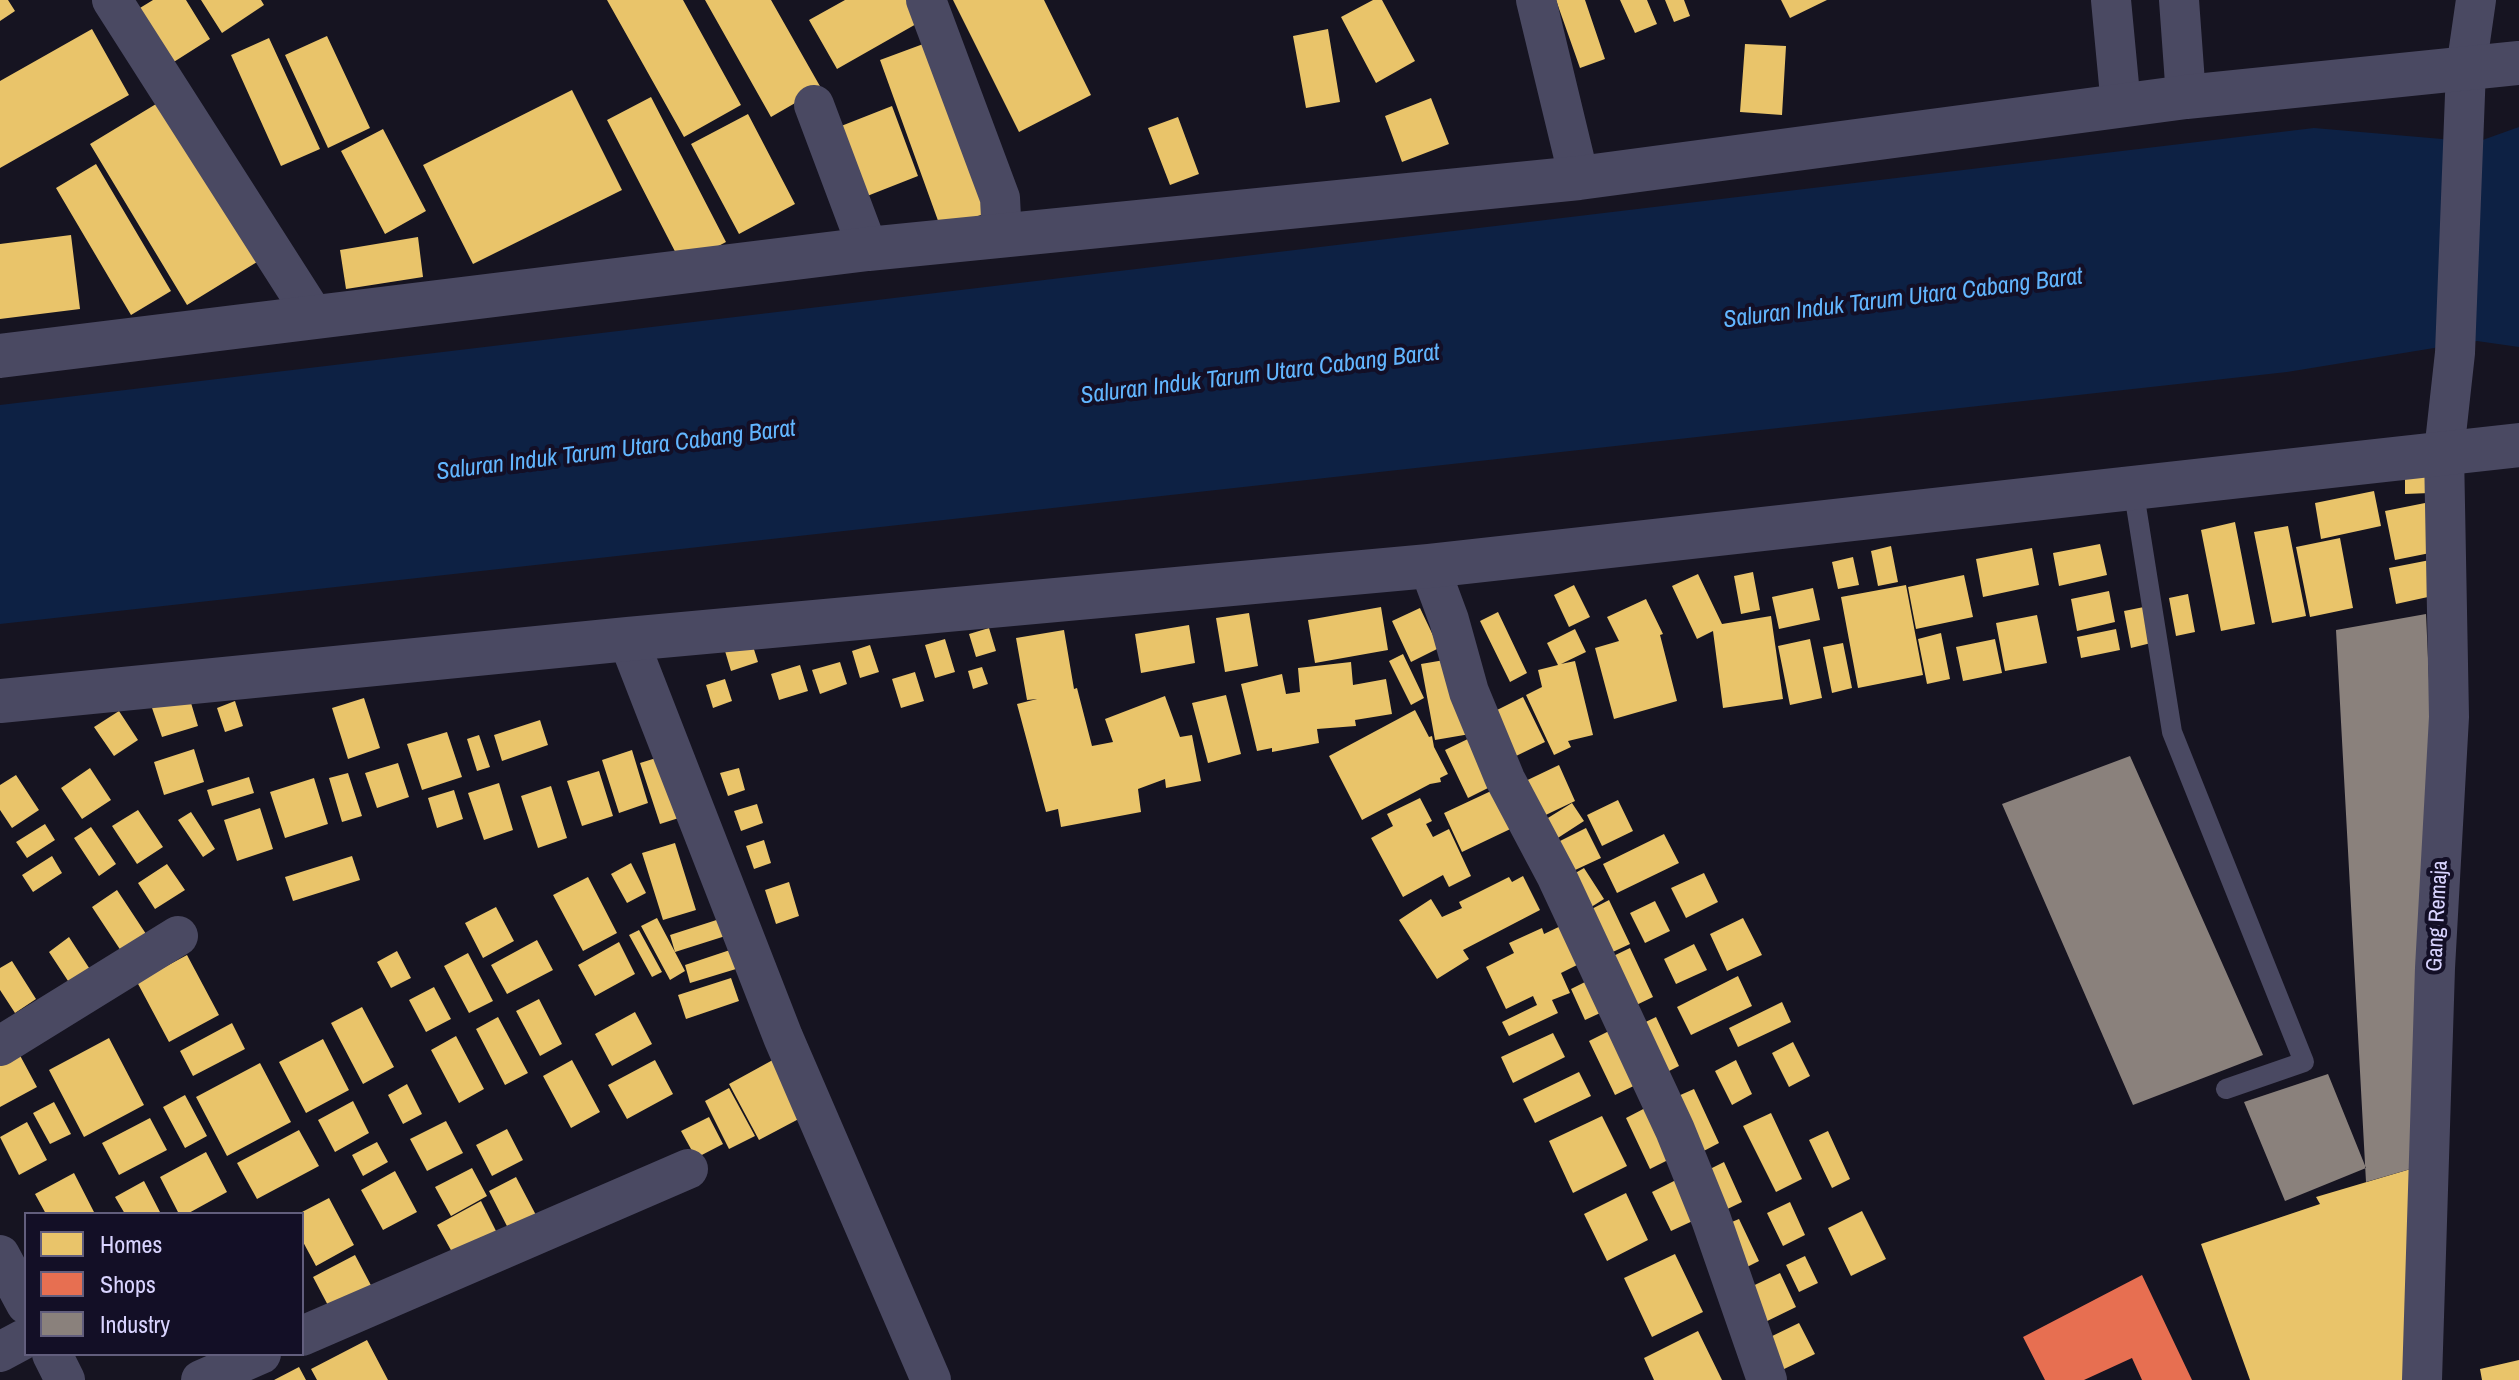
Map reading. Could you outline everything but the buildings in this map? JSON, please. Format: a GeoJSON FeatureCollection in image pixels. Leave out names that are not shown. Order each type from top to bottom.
{"type":"FeatureCollection","features":[{"type":"Feature","properties":{"kind":"street"},"geometry":{"type":"LineString","coordinates":[[112,0],[315,318]]}},
{"type":"Feature","properties":{"kind":"street"},"geometry":{"type":"LineString","coordinates":[[926,0],[1000,198],[1002,237]]}},
{"type":"Feature","properties":{"kind":"street"},"geometry":{"type":"LineString","coordinates":[[1536,0],[1579,178]]}},
{"type":"Feature","properties":{"kind":"street"},"geometry":{"type":"LineString","coordinates":[[2111,0],[2121,106]]}},
{"type":"Feature","properties":{"kind":"street"},"geometry":{"type":"LineString","coordinates":[[2179,0],[2186,97]]}},
{"type":"Feature","properties":{"kind":"street","name":"Gang Remaja"},"geometry":{"type":"LineString","coordinates":[[2422,1380],[2435,968],[2449,717],[2444,452],[2455,353],[2466,69],[2476,0]]}},
{"type":"Feature","properties":{"kind":"street"},"geometry":{"type":"LineString","coordinates":[[0,356],[868,249],[1579,178],[2186,97],[2519,63]]}},
{"type":"Feature","properties":{"kind":"street"},"geometry":{"type":"LineString","coordinates":[[814,105],[868,249]]}},
{"type":"Feature","properties":{"kind":"street"},"geometry":{"type":"LineString","coordinates":[[0,701],[628,639],[1429,566],[2519,445]]}},
{"type":"Feature","properties":{"kind":"street"},"geometry":{"type":"LineString","coordinates":[[1429,566],[1449,620],[1469,692],[1505,779],[1557,877],[1675,1130],[1711,1219],[1767,1380]]}},
{"type":"Feature","properties":{"kind":"street"},"geometry":{"type":"LineString","coordinates":[[628,639],[783,1037],[931,1380]]}},
{"type":"Feature","properties":{"kind":"street"},"geometry":{"type":"LineString","coordinates":[[0,1046],[178,936]]}},
{"type":"Feature","properties":{"kind":"street"},"geometry":{"type":"LineString","coordinates":[[304,1335],[688,1169]]}},
{"type":"Feature","properties":{"kind":"street"},"geometry":{"type":"LineString","coordinates":[[0,1255],[24,1300]]}},
{"type":"Feature","properties":{"kind":"street"},"geometry":{"type":"LineString","coordinates":[[0,1352],[24,1339]]}},
{"type":"Feature","properties":{"kind":"street"},"geometry":{"type":"LineString","coordinates":[[53,1356],[65,1380]]}},
{"type":"Feature","properties":{"kind":"street"},"geometry":{"type":"LineString","coordinates":[[201,1380],[256,1356]]}},
{"type":"Feature","properties":{"kind":"lane"},"geometry":{"type":"LineString","coordinates":[[2133,487],[2172,732],[2304,1062],[2226,1089]]}},
{"type":"Feature","properties":{"kind":"water","name":"Saluran Induk Tarum Utara Cabang Barat"},"geometry":{"type":"Polygon","coordinates":[[[2519,127],[2519,347],[2477,341],[2287,372],[0,624],[0,405],[2314,128],[2477,142],[2519,127]]]}}]}
